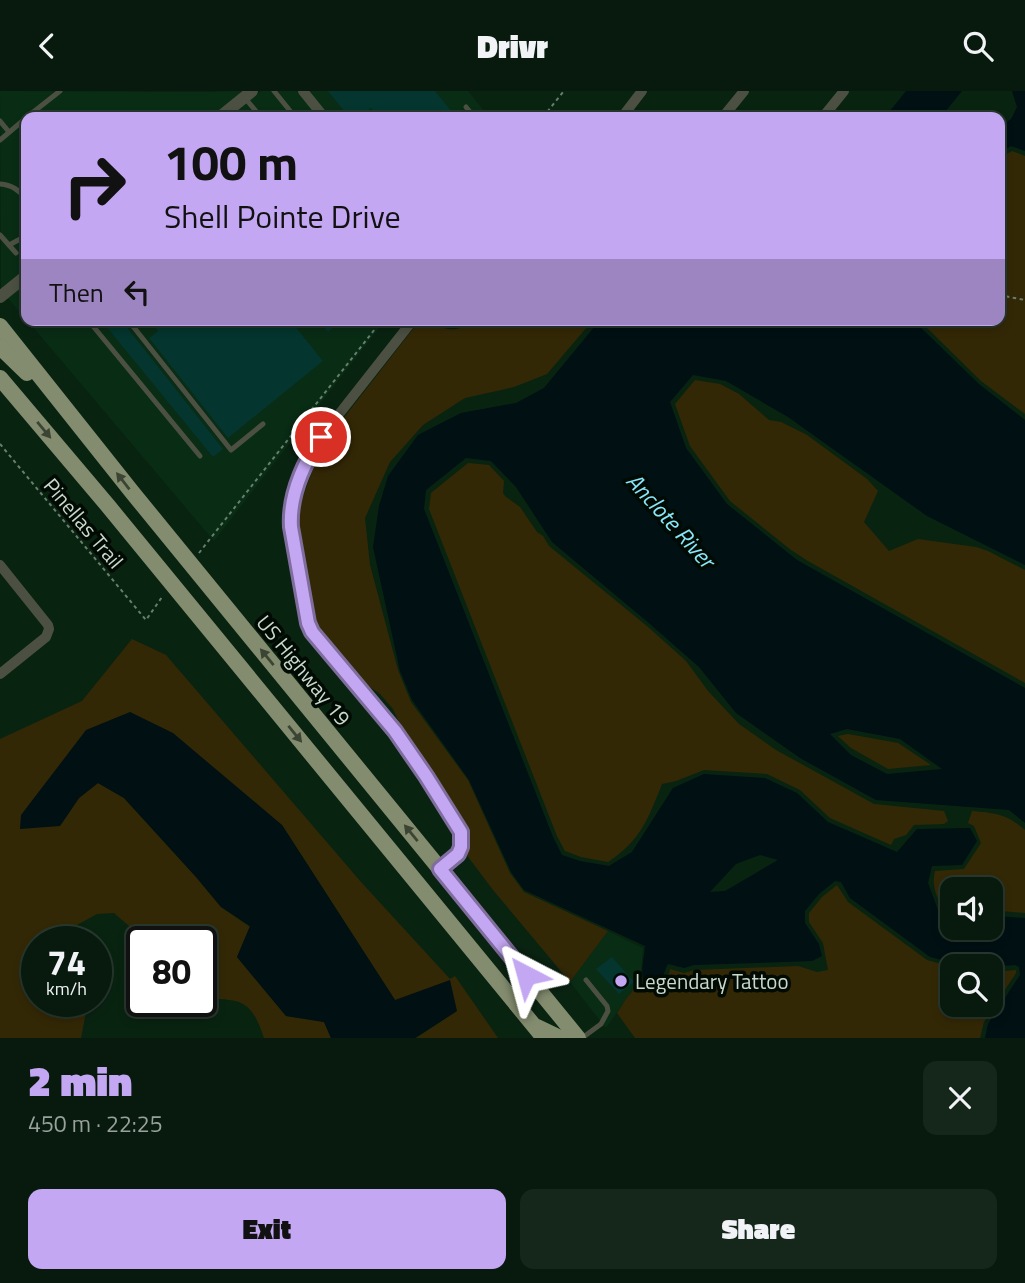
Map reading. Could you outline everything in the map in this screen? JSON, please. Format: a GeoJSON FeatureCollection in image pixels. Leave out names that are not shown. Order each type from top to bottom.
{"type":"FeatureCollection","features":[{"type":"Feature","properties":{"kind":"highway","name":"US Highway 19"},"geometry":{"type":"LineString","coordinates":[[0,326],[580,1038]]}},
{"type":"Feature","properties":{"kind":"highway"},"geometry":{"type":"LineString","coordinates":[[0,347],[63,405]]}},
{"type":"Feature","properties":{"kind":"highway"},"geometry":{"type":"LineString","coordinates":[[0,378],[539,1032],[560,1038]]}},
{"type":"Feature","properties":{"kind":"street"},"geometry":{"type":"LineString","coordinates":[[303,91],[320,112]]}},
{"type":"Feature","properties":{"kind":"street"},"geometry":{"type":"LineString","coordinates":[[626,112],[642,91]]}},
{"type":"Feature","properties":{"kind":"street"},"geometry":{"type":"LineString","coordinates":[[727,112],[744,91]]}},
{"type":"Feature","properties":{"kind":"street"},"geometry":{"type":"LineString","coordinates":[[827,112],[844,91]]}},
{"type":"Feature","properties":{"kind":"street"},"geometry":{"type":"LineString","coordinates":[[226,112],[248,94]]}},
{"type":"Feature","properties":{"kind":"street"},"geometry":{"type":"LineString","coordinates":[[0,297],[21,280]]}},
{"type":"Feature","properties":{"kind":"street"},"geometry":{"type":"LineString","coordinates":[[408,326],[312,450],[294,495],[290,519],[306,616],[312,632],[395,731],[461,832],[458,854],[440,869]]}},
{"type":"Feature","properties":{"kind":"street"},"geometry":{"type":"LineString","coordinates":[[0,674],[46,637],[49,629],[2,571]]}},
{"type":"Feature","properties":{"kind":"lane"},"geometry":{"type":"LineString","coordinates":[[34,112],[60,91]]}},
{"type":"Feature","properties":{"kind":"lane"},"geometry":{"type":"LineString","coordinates":[[274,91],[291,112]]}},
{"type":"Feature","properties":{"kind":"lane"},"geometry":{"type":"LineString","coordinates":[[248,94],[258,112]]}},
{"type":"Feature","properties":{"kind":"lane"},"geometry":{"type":"LineString","coordinates":[[466,107],[470,112]]}},
{"type":"Feature","properties":{"kind":"lane"},"geometry":{"type":"LineString","coordinates":[[0,121],[9,132]]}},
{"type":"Feature","properties":{"kind":"lane"},"geometry":{"type":"LineString","coordinates":[[0,139],[21,123]]}},
{"type":"Feature","properties":{"kind":"lane"},"geometry":{"type":"LineString","coordinates":[[0,184],[10,185],[21,192]]}},
{"type":"Feature","properties":{"kind":"lane"},"geometry":{"type":"LineString","coordinates":[[0,235],[16,253]]}},
{"type":"Feature","properties":{"kind":"lane"},"geometry":{"type":"LineString","coordinates":[[9,245],[21,239]]}},
{"type":"Feature","properties":{"kind":"lane"},"geometry":{"type":"LineString","coordinates":[[94,326],[200,456]]}},
{"type":"Feature","properties":{"kind":"lane"},"geometry":{"type":"LineString","coordinates":[[133,326],[231,450],[263,424]]}},
{"type":"Feature","properties":{"kind":"lane"},"geometry":{"type":"LineString","coordinates":[[580,1038],[601,1024],[608,1011],[586,980]]}},
{"type":"Feature","properties":{"kind":"path"},"geometry":{"type":"LineString","coordinates":[[547,112],[564,91]]}},
{"type":"Feature","properties":{"kind":"path"},"geometry":{"type":"LineString","coordinates":[[1005,296],[1025,300]]}},
{"type":"Feature","properties":{"kind":"path"},"geometry":{"type":"LineString","coordinates":[[200,553],[377,326]]}},
{"type":"Feature","properties":{"kind":"path","name":"Pinellas Trail"},"geometry":{"type":"LineString","coordinates":[[0,444],[146,620],[162,597]]}},
{"type":"Feature","properties":{"kind":"shaded area"},"geometry":{"type":"Polygon","coordinates":[[[0,91],[243,91],[217,112],[21,112],[21,273],[1,290],[0,91]]]}},
{"type":"Feature","properties":{"kind":"shaded area"},"geometry":{"type":"Polygon","coordinates":[[[261,91],[297,91],[314,112],[235,112],[261,91]]]}},
{"type":"Feature","properties":{"kind":"shaded area"},"geometry":{"type":"Polygon","coordinates":[[[309,91],[468,91],[485,112],[327,112],[309,91]]]}},
{"type":"Feature","properties":{"kind":"shaded area"},"geometry":{"type":"Polygon","coordinates":[[[1012,151],[1025,156],[1025,414],[981,381],[925,326],[1005,326],[1005,155],[1012,151]]]}},
{"type":"Feature","properties":{"kind":"shaded area"},"geometry":{"type":"Polygon","coordinates":[[[21,287],[21,314],[8,298],[21,287]]]}},
{"type":"Feature","properties":{"kind":"shaded area"},"geometry":{"type":"Polygon","coordinates":[[[32,326],[380,326],[214,541],[32,326]]]}},
{"type":"Feature","properties":{"kind":"shaded area"},"geometry":{"type":"Polygon","coordinates":[[[415,326],[456,329],[466,326],[588,326],[547,374],[514,387],[465,398],[423,425],[390,462],[365,518],[370,565],[398,670],[411,702],[468,780],[510,873],[524,892],[608,931],[570,982],[466,854],[468,837],[457,813],[403,731],[393,709],[380,694],[360,680],[315,621],[297,520],[321,447],[415,326]]]}},
{"type":"Feature","properties":{"kind":"shaded area"},"geometry":{"type":"Polygon","coordinates":[[[695,380],[720,384],[739,394],[769,420],[781,422],[807,435],[867,479],[878,491],[864,522],[889,551],[918,539],[976,547],[1025,570],[1025,683],[808,561],[730,501],[690,446],[675,404],[695,380]]]}},
{"type":"Feature","properties":{"kind":"shaded area"},"geometry":{"type":"Polygon","coordinates":[[[468,463],[489,465],[504,481],[505,496],[520,507],[549,546],[686,661],[708,691],[739,724],[776,750],[874,804],[944,811],[948,821],[944,824],[914,825],[906,835],[894,839],[891,845],[830,818],[800,790],[767,774],[704,770],[662,784],[636,837],[608,862],[565,851],[429,509],[431,493],[468,463]]]}},
{"type":"Feature","properties":{"kind":"shaded area"},"geometry":{"type":"Polygon","coordinates":[[[132,639],[166,655],[361,882],[450,979],[455,976],[498,1038],[416,1038],[457,1011],[395,1000],[282,825],[130,712],[60,826],[79,798],[98,783],[124,798],[221,907],[250,927],[237,957],[286,1016],[324,1022],[331,1038],[264,1038],[249,1008],[235,1001],[217,999],[217,926],[129,926],[114,913],[97,914],[75,926],[21,926],[21,1017],[85,1017],[81,1038],[0,1038],[0,739],[82,701],[132,639]]]}},
{"type":"Feature","properties":{"kind":"shaded area"},"geometry":{"type":"Polygon","coordinates":[[[848,734],[898,743],[931,765],[888,769],[851,748],[838,736],[848,734]]]}},
{"type":"Feature","properties":{"kind":"shaded area"},"geometry":{"type":"Polygon","coordinates":[[[972,811],[1000,815],[1025,830],[1025,913],[1003,911],[1003,877],[940,877],[940,902],[934,885],[935,871],[964,869],[981,843],[974,826],[968,823],[972,811]]]}},
{"type":"Feature","properties":{"kind":"shaded area"},"geometry":{"type":"Polygon","coordinates":[[[837,885],[848,902],[927,960],[940,964],[940,1017],[987,1017],[980,1038],[635,1038],[617,1013],[640,982],[650,992],[662,988],[670,969],[684,973],[695,970],[798,966],[817,972],[828,970],[823,943],[809,922],[809,913],[822,897],[837,885]]]}},
{"type":"Feature","properties":{"kind":"shaded area"},"geometry":{"type":"Polygon","coordinates":[[[608,931],[643,948],[640,982],[606,1028],[570,982],[608,931]]]}},
{"type":"Feature","properties":{"kind":"shaded area"},"geometry":{"type":"Polygon","coordinates":[[[1016,970],[1003,993],[1003,971],[1016,970]]]}},
{"type":"Feature","properties":{"kind":"water"},"geometry":{"type":"Polygon","coordinates":[[[906,91],[962,91],[945,112],[889,112],[906,91]]]}},
{"type":"Feature","properties":{"kind":"water"},"geometry":{"type":"Polygon","coordinates":[[[1012,91],[1025,91],[1025,151],[1011,146],[1005,150],[1005,124],[1011,119],[1017,107],[1012,91]]]}},
{"type":"Feature","properties":{"kind":"water","name":"Anclote River"},"geometry":{"type":"Polygon","coordinates":[[[595,326],[919,326],[979,384],[1025,420],[1025,565],[927,516],[788,417],[726,381],[693,375],[670,402],[686,448],[727,504],[797,560],[1025,688],[1025,823],[1009,810],[876,800],[800,758],[736,713],[699,667],[552,542],[516,487],[491,461],[466,458],[426,490],[424,509],[562,855],[609,866],[632,852],[673,788],[704,774],[765,778],[797,793],[828,822],[897,852],[917,829],[970,828],[977,841],[962,865],[932,866],[928,883],[940,910],[940,940],[1003,940],[1003,917],[1025,918],[1025,1038],[985,1038],[993,1017],[1003,1017],[1003,1001],[1020,975],[1019,967],[1003,966],[1003,954],[940,954],[940,960],[930,957],[850,898],[841,882],[835,881],[819,894],[805,911],[805,923],[819,944],[822,956],[812,961],[694,965],[684,968],[668,964],[660,982],[650,990],[642,976],[645,946],[524,890],[511,872],[469,780],[412,700],[400,671],[373,547],[379,506],[388,476],[418,435],[461,413],[516,403],[544,388],[595,326]],[[847,729],[830,734],[851,755],[887,774],[942,769],[900,739],[847,729]],[[760,855],[736,864],[710,892],[725,891],[778,860],[760,855]]]}},
{"type":"Feature","properties":{"kind":"water"},"geometry":{"type":"Polygon","coordinates":[[[130,712],[173,733],[282,825],[395,1000],[450,980],[457,1011],[415,1038],[331,1038],[324,1022],[286,1016],[237,957],[250,926],[221,907],[124,798],[98,783],[79,798],[60,826],[20,829],[21,815],[86,730],[130,712]]]}},
{"type":"Feature","properties":{"kind":"building"},"geometry":{"type":"Polygon","coordinates":[[[328,91],[435,91],[452,112],[374,112],[371,108],[366,112],[345,112],[328,91]]]}},
{"type":"Feature","properties":{"kind":"building"},"geometry":{"type":"Polygon","coordinates":[[[106,326],[126,326],[223,449],[213,457],[106,326]]]}},
{"type":"Feature","properties":{"kind":"building"},"geometry":{"type":"Polygon","coordinates":[[[155,326],[295,326],[323,361],[228,438],[149,338],[158,331],[155,326]]]}},
{"type":"Feature","properties":{"kind":"building"},"geometry":{"type":"Polygon","coordinates":[[[323,326],[335,326],[328,332],[323,326]]]}},
{"type":"Feature","properties":{"kind":"building"},"geometry":{"type":"Polygon","coordinates":[[[612,957],[634,982],[619,994],[596,969],[612,957]]]}},
{"type":"Feature","properties":{"kind":"place","name":"Legendary Tattoo"},"geometry":{"type":"Point","coordinates":[621,981]}},
{"type":"Feature","properties":{"kind":"route"},"geometry":{"type":"LineString","coordinates":[[321,437],[304,467],[290,512],[308,623],[312,632],[395,731],[461,832],[458,854],[440,869],[526,975]]}}]}
